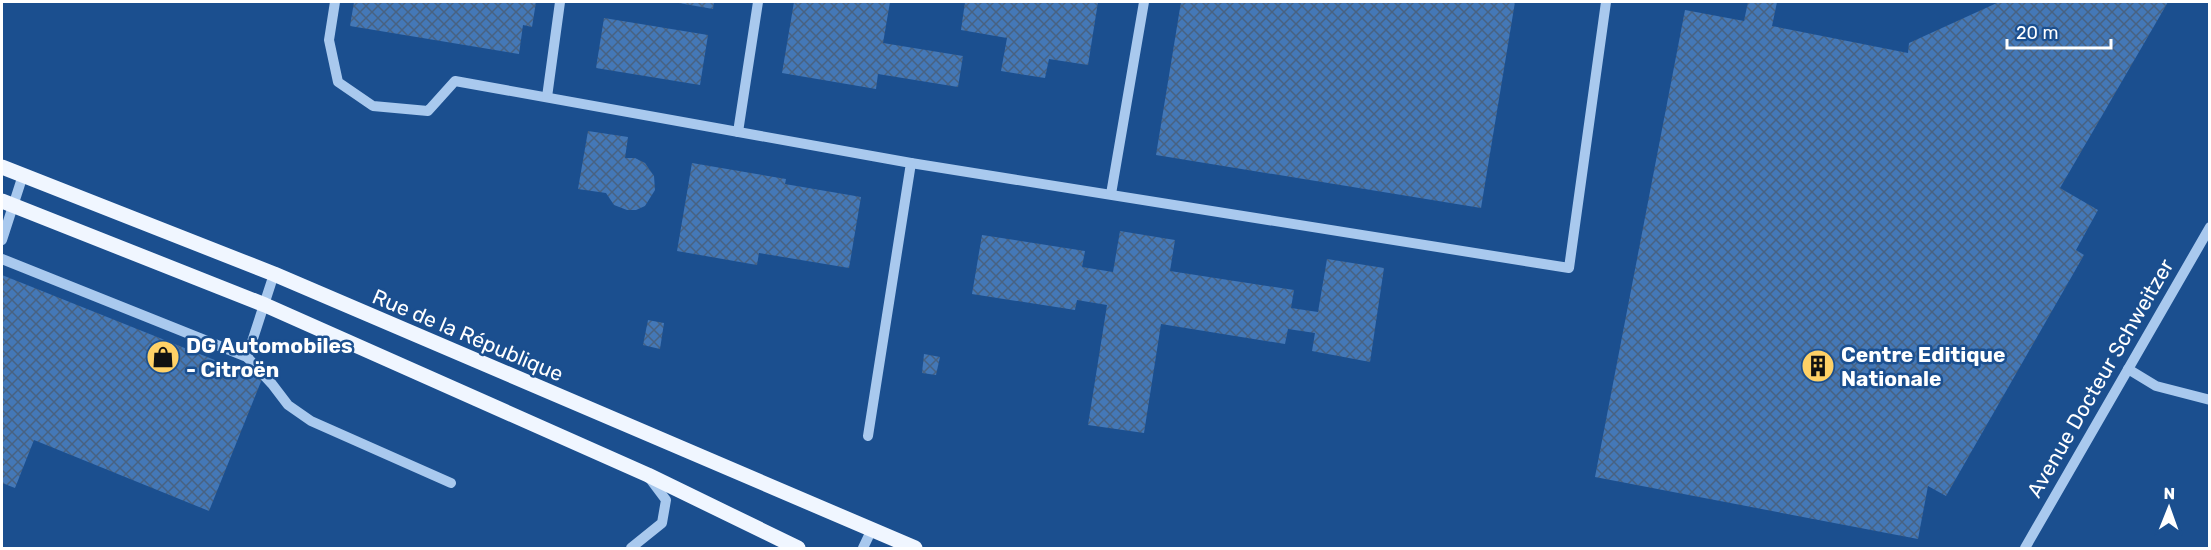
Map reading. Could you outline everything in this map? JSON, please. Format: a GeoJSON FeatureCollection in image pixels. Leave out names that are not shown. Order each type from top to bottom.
{"type":"FeatureCollection","features":[{"type":"Feature","properties":{"kind":"main road","name":"Rue de la République"},"geometry":{"type":"LineString","coordinates":[[2,167],[274,274],[915,549]]}},
{"type":"Feature","properties":{"kind":"main road"},"geometry":{"type":"LineString","coordinates":[[8,203],[265,305],[648,475],[798,549]]}},
{"type":"Feature","properties":{"kind":"street"},"geometry":{"type":"LineString","coordinates":[[335,2],[329,40],[338,82],[373,106],[428,111],[455,81],[911,163],[1569,268],[1605,2]]}},
{"type":"Feature","properties":{"kind":"street"},"geometry":{"type":"LineString","coordinates":[[547,97],[560,2]]}},
{"type":"Feature","properties":{"kind":"street"},"geometry":{"type":"LineString","coordinates":[[738,132],[758,2]]}},
{"type":"Feature","properties":{"kind":"street"},"geometry":{"type":"LineString","coordinates":[[1111,194],[1144,2]]}},
{"type":"Feature","properties":{"kind":"street"},"geometry":{"type":"LineString","coordinates":[[868,436],[911,163]]}},
{"type":"Feature","properties":{"kind":"street"},"geometry":{"type":"LineString","coordinates":[[2,240],[8,203],[23,175]]}},
{"type":"Feature","properties":{"kind":"street","name":"Avenue Docteur Schweitzer"},"geometry":{"type":"LineString","coordinates":[[2025,549],[2210,227]]}},
{"type":"Feature","properties":{"kind":"street"},"geometry":{"type":"LineString","coordinates":[[2,259],[247,357],[288,405],[311,421],[451,483]]}},
{"type":"Feature","properties":{"kind":"street"},"geometry":{"type":"LineString","coordinates":[[247,357],[274,274]]}},
{"type":"Feature","properties":{"kind":"street"},"geometry":{"type":"LineString","coordinates":[[2128,369],[2156,386],[2210,400]]}},
{"type":"Feature","properties":{"kind":"street"},"geometry":{"type":"LineString","coordinates":[[631,549],[662,523],[666,500],[648,475]]}},
{"type":"Feature","properties":{"kind":"street"},"geometry":{"type":"LineString","coordinates":[[863,549],[872,529]]}},
{"type":"Feature","properties":{"kind":"building"},"geometry":{"type":"Polygon","coordinates":[[[354,2],[536,2],[532,27],[523,25],[519,54],[350,26],[354,2]]]}},
{"type":"Feature","properties":{"kind":"building"},"geometry":{"type":"Polygon","coordinates":[[[673,2],[714,2],[713,9],[673,2]]]}},
{"type":"Feature","properties":{"kind":"building"},"geometry":{"type":"Polygon","coordinates":[[[794,2],[890,2],[883,43],[963,56],[958,87],[878,74],[876,89],[782,73],[794,2]]]}},
{"type":"Feature","properties":{"kind":"building"},"geometry":{"type":"Polygon","coordinates":[[[965,2],[1098,2],[1088,65],[1049,59],[1045,78],[1001,71],[1007,38],[961,30],[965,2]]]}},
{"type":"Feature","properties":{"kind":"building"},"geometry":{"type":"Polygon","coordinates":[[[1181,2],[1515,2],[1481,208],[1156,155],[1181,2]]]}},
{"type":"Feature","properties":{"kind":"building","name":"Centre Editique Nationale"},"geometry":{"type":"Polygon","coordinates":[[[1748,2],[1777,2],[1772,26],[1908,53],[1909,43],[1999,2],[2168,2],[2060,188],[2098,210],[2076,250],[2084,255],[1946,496],[1928,486],[1918,539],[1595,477],[1685,10],[1744,21],[1748,2]]]}},
{"type":"Feature","properties":{"kind":"building"},"geometry":{"type":"Polygon","coordinates":[[[604,18],[708,35],[700,85],[596,68],[604,18]]]}},
{"type":"Feature","properties":{"kind":"building"},"geometry":{"type":"Polygon","coordinates":[[[588,131],[628,137],[625,158],[635,158],[645,163],[654,176],[655,190],[645,206],[636,210],[627,210],[614,205],[606,193],[578,189],[588,131]]]}},
{"type":"Feature","properties":{"kind":"building"},"geometry":{"type":"Polygon","coordinates":[[[692,163],[786,179],[785,184],[861,197],[849,268],[759,253],[757,265],[677,251],[692,163]]]}},
{"type":"Feature","properties":{"kind":"building"},"geometry":{"type":"Polygon","coordinates":[[[1120,231],[1175,240],[1170,271],[1294,290],[1291,308],[1318,312],[1327,259],[1384,268],[1370,362],[1312,351],[1315,333],[1288,329],[1285,344],[1161,324],[1144,433],[1088,425],[1107,305],[1077,300],[1075,310],[972,294],[982,235],[1085,251],[1082,267],[1113,272],[1120,231]]]}},
{"type":"Feature","properties":{"kind":"building"},"geometry":{"type":"Polygon","coordinates":[[[2,275],[262,379],[209,511],[34,440],[15,488],[2,483],[2,275]]]}},
{"type":"Feature","properties":{"kind":"building"},"geometry":{"type":"Polygon","coordinates":[[[648,320],[664,323],[660,349],[643,345],[648,320]]]}},
{"type":"Feature","properties":{"kind":"building"},"geometry":{"type":"Polygon","coordinates":[[[924,354],[940,357],[936,375],[922,373],[924,354]]]}},
{"type":"Feature","properties":{"kind":"place","name":"DG Automobiles - Citroën"},"geometry":{"type":"Point","coordinates":[163,357]}},
{"type":"Feature","properties":{"kind":"place","name":"Centre Editique Nationale"},"geometry":{"type":"Point","coordinates":[1818,366]}}]}
